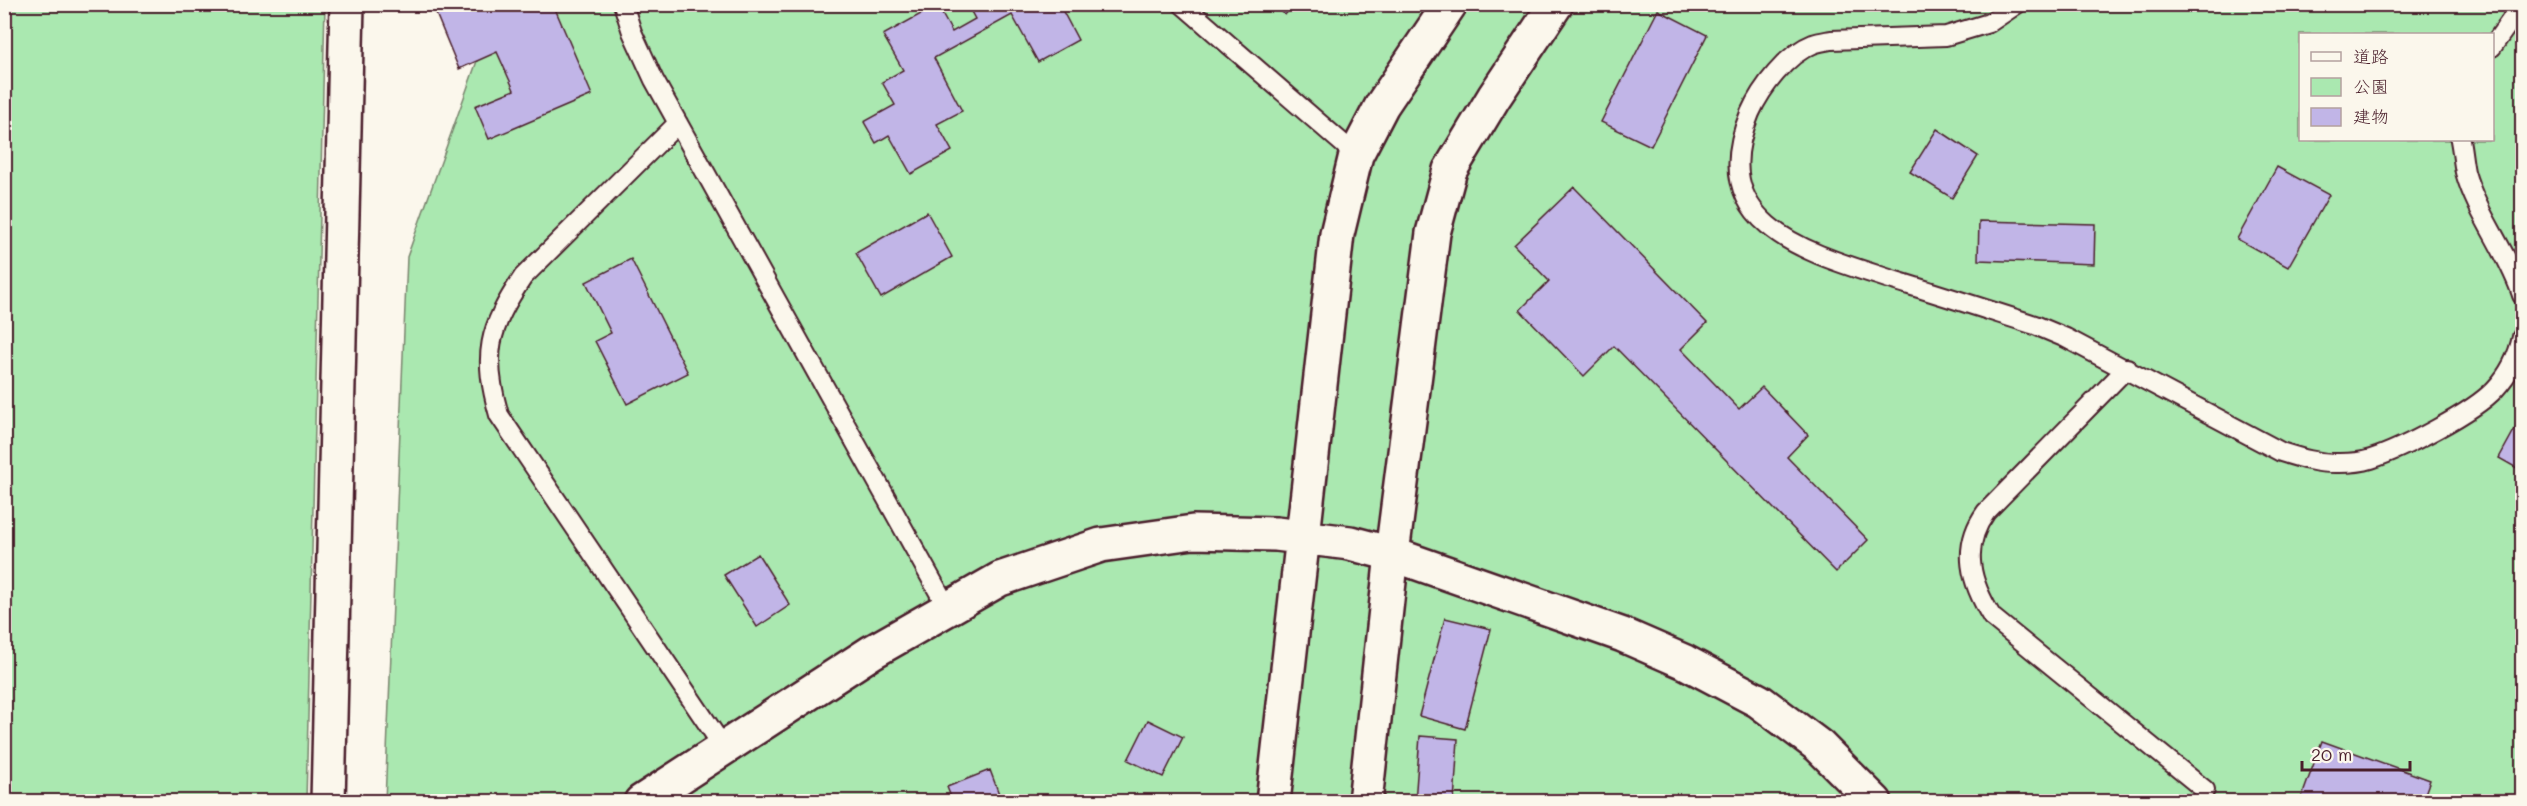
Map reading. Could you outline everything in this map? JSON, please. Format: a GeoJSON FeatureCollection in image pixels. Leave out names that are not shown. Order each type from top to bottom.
{"type":"FeatureCollection","features":[{"type":"Feature","properties":{"kind":"street"},"geometry":{"type":"LineString","coordinates":[[328,801],[347,4]]}},
{"type":"Feature","properties":{"kind":"street"},"geometry":{"type":"LineString","coordinates":[[1274,801],[1337,234],[1356,155],[1382,105],[1450,4]]}},
{"type":"Feature","properties":{"kind":"street"},"geometry":{"type":"LineString","coordinates":[[1365,801],[1392,554],[1433,233],[1450,170],[1556,4]]}},
{"type":"Feature","properties":{"kind":"street"},"geometry":{"type":"LineString","coordinates":[[641,801],[872,652],[1000,579],[1101,545],[1193,532],[1276,534],[1350,543],[1392,554],[1623,634],[1685,662],[1759,701],[1819,746],[1875,801]]}},
{"type":"Feature","properties":{"kind":"lane"},"geometry":{"type":"LineString","coordinates":[[623,4],[645,61],[678,123],[948,609]]}},
{"type":"Feature","properties":{"kind":"lane"},"geometry":{"type":"LineString","coordinates":[[1182,4],[1356,155]]}},
{"type":"Feature","properties":{"kind":"lane"},"geometry":{"type":"LineString","coordinates":[[2017,4],[1989,24],[1946,36],[1831,40],[1813,44],[1794,56],[1773,77],[1753,108],[1739,147],[1739,168],[1744,193],[1756,213],[1784,239],[1826,258],[2034,325],[2066,338],[2127,368],[2281,452],[2309,461],[2338,464],[2370,459],[2413,441],[2479,402],[2495,388],[2519,355],[2523,337]]}},
{"type":"Feature","properties":{"kind":"lane"},"geometry":{"type":"LineString","coordinates":[[2494,46],[2521,6]]}},
{"type":"Feature","properties":{"kind":"lane"},"geometry":{"type":"LineString","coordinates":[[678,123],[523,277],[504,304],[494,327],[488,355],[491,386],[499,415],[724,747]]}},
{"type":"Feature","properties":{"kind":"lane"},"geometry":{"type":"LineString","coordinates":[[2460,141],[2466,172],[2479,204],[2515,272],[2523,294]]}},
{"type":"Feature","properties":{"kind":"lane"},"geometry":{"type":"LineString","coordinates":[[2127,368],[1986,512],[1972,542],[1971,568],[1974,584],[1992,617],[2205,790]]}},
{"type":"Feature","properties":{"kind":"green space"},"geometry":{"type":"Polygon","coordinates":[[[5,4],[325,5],[306,801],[5,801],[5,4]]]}},
{"type":"Feature","properties":{"kind":"green space"},"geometry":{"type":"Polygon","coordinates":[[[497,5],[2522,5],[2522,801],[385,802],[407,257],[497,5]]]}},
{"type":"Feature","properties":{"kind":"building"},"geometry":{"type":"Polygon","coordinates":[[[432,4],[553,4],[592,95],[489,139],[475,106],[514,90],[497,52],[459,69],[432,4]]]}},
{"type":"Feature","properties":{"kind":"building"},"geometry":{"type":"Polygon","coordinates":[[[967,4],[1059,4],[1078,40],[1038,62],[1012,15],[934,58],[962,111],[937,124],[952,151],[911,174],[889,135],[876,143],[864,122],[895,105],[882,82],[903,70],[883,35],[937,5],[952,32],[975,19],[967,4]]]}},
{"type":"Feature","properties":{"kind":"building"},"geometry":{"type":"Polygon","coordinates":[[[1274,4],[1294,4],[1285,15],[1274,4]]]}},
{"type":"Feature","properties":{"kind":"building"},"geometry":{"type":"Polygon","coordinates":[[[1658,10],[1707,35],[1651,146],[1601,122],[1658,10]]]}},
{"type":"Feature","properties":{"kind":"building"},"geometry":{"type":"Polygon","coordinates":[[[1937,129],[1978,156],[1952,198],[1910,172],[1937,129]]]}},
{"type":"Feature","properties":{"kind":"building"},"geometry":{"type":"Polygon","coordinates":[[[2277,167],[2329,195],[2288,267],[2237,239],[2277,167]]]}},
{"type":"Feature","properties":{"kind":"building"},"geometry":{"type":"Polygon","coordinates":[[[1574,187],[1707,323],[1681,349],[1739,409],[1762,387],[1808,435],[1787,457],[1868,540],[1836,572],[1614,346],[1584,376],[1520,310],[1549,281],[1514,245],[1574,187]]]}},
{"type":"Feature","properties":{"kind":"building"},"geometry":{"type":"Polygon","coordinates":[[[927,212],[952,257],[881,298],[856,253],[927,212]]]}},
{"type":"Feature","properties":{"kind":"building"},"geometry":{"type":"Polygon","coordinates":[[[1979,221],[2095,224],[2094,264],[1978,260],[1979,221]]]}},
{"type":"Feature","properties":{"kind":"building"},"geometry":{"type":"Polygon","coordinates":[[[631,259],[688,373],[627,404],[595,341],[611,333],[586,282],[631,259]]]}},
{"type":"Feature","properties":{"kind":"building"},"geometry":{"type":"Polygon","coordinates":[[[2522,416],[2522,471],[2499,458],[2522,416]]]}},
{"type":"Feature","properties":{"kind":"building"},"geometry":{"type":"Polygon","coordinates":[[[758,554],[790,605],[757,627],[724,575],[758,554]]]}},
{"type":"Feature","properties":{"kind":"building"},"geometry":{"type":"Polygon","coordinates":[[[1445,618],[1491,629],[1465,729],[1419,716],[1445,618]]]}},
{"type":"Feature","properties":{"kind":"building"},"geometry":{"type":"Polygon","coordinates":[[[1148,720],[1183,737],[1163,777],[1128,760],[1148,720]]]}},
{"type":"Feature","properties":{"kind":"building"},"geometry":{"type":"Polygon","coordinates":[[[1420,736],[1458,739],[1454,802],[1415,802],[1420,736]]]}},
{"type":"Feature","properties":{"kind":"building"},"geometry":{"type":"Polygon","coordinates":[[[2322,741],[2430,780],[2422,802],[2300,802],[2322,741]]]}},
{"type":"Feature","properties":{"kind":"building"},"geometry":{"type":"Polygon","coordinates":[[[990,770],[1002,802],[953,802],[947,787],[990,770]]]}}]}
